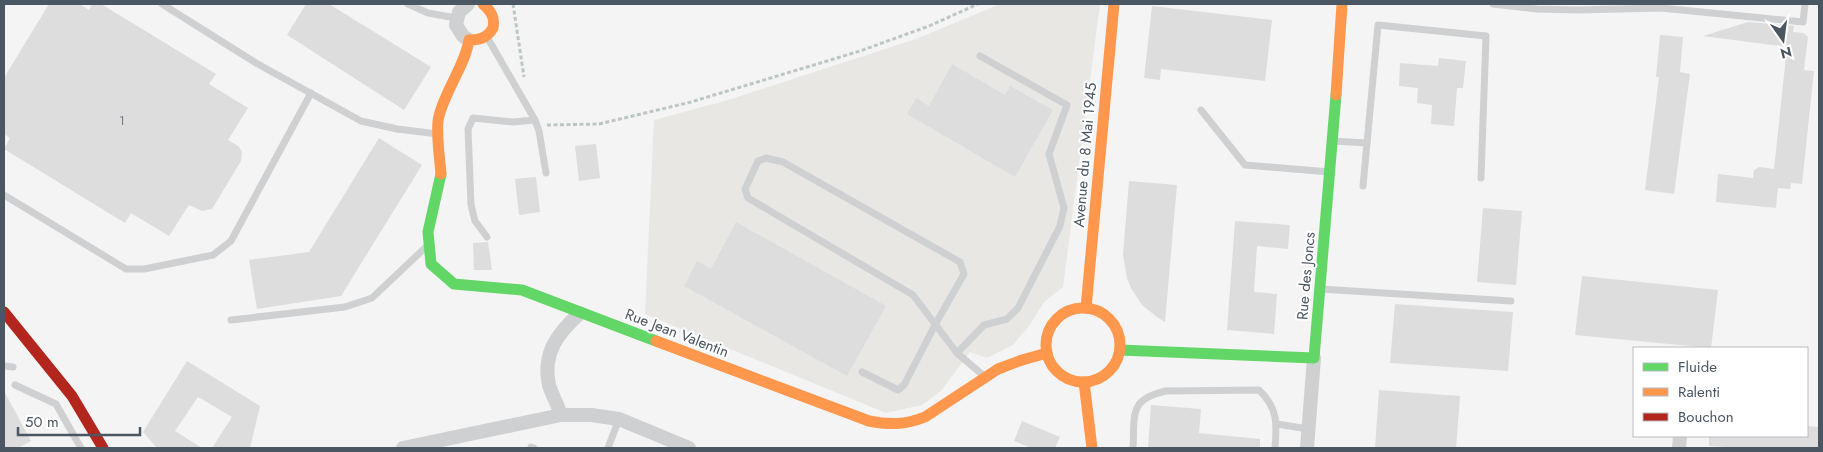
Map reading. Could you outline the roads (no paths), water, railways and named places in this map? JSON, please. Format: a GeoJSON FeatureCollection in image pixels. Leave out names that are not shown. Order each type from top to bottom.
{"type":"FeatureCollection","features":[{"type":"Feature","properties":{"kind":"street"},"geometry":{"type":"LineString","coordinates":[[468,4],[459,12],[456,18],[459,31],[469,40],[475,41],[492,32],[495,20],[489,7],[483,4]]}},
{"type":"Feature","properties":{"kind":"street","name":"Avenue du 8 Mai 1945"},"geometry":{"type":"LineString","coordinates":[[1086,308],[1114,4]]}},
{"type":"Feature","properties":{"kind":"street","name":"Rue des Joncs"},"geometry":{"type":"LineString","coordinates":[[1314,358],[1342,4]]}},
{"type":"Feature","properties":{"kind":"street","name":"Rue Jean Valentin"},"geometry":{"type":"LineString","coordinates":[[469,40],[468,48],[448,90],[438,118],[441,175],[428,232],[430,264],[454,284],[522,290],[869,421],[885,424],[903,424],[926,417],[984,376],[1013,363],[1047,353]]}},
{"type":"Feature","properties":{"kind":"street"},"geometry":{"type":"LineString","coordinates":[[1086,308],[1099,311],[1114,324],[1119,333],[1120,350],[1116,362],[1103,377],[1084,382],[1074,382],[1057,372],[1051,364],[1047,353],[1047,337],[1055,321],[1070,310],[1086,308]]}},
{"type":"Feature","properties":{"kind":"street"},"geometry":{"type":"LineString","coordinates":[[4,312],[72,396],[103,448]]}},
{"type":"Feature","properties":{"kind":"street"},"geometry":{"type":"LineString","coordinates":[[561,415],[549,385],[548,356],[561,330],[580,313]]}},
{"type":"Feature","properties":{"kind":"street"},"geometry":{"type":"LineString","coordinates":[[1120,350],[1314,358],[1307,448]]}},
{"type":"Feature","properties":{"kind":"street"},"geometry":{"type":"LineString","coordinates":[[1084,382],[1092,448]]}},
{"type":"Feature","properties":{"kind":"street"},"geometry":{"type":"LineString","coordinates":[[403,448],[561,415],[591,415],[619,419],[689,448]]}},
{"type":"Feature","properties":{"kind":"lane"},"geometry":{"type":"LineString","coordinates":[[162,4],[256,63],[361,121],[397,129],[438,134]]}},
{"type":"Feature","properties":{"kind":"lane"},"geometry":{"type":"LineString","coordinates":[[408,4],[428,13],[456,18]]}},
{"type":"Feature","properties":{"kind":"lane"},"geometry":{"type":"LineString","coordinates":[[1493,4],[1537,9],[1577,10],[1661,8],[1803,22],[1805,4]]}},
{"type":"Feature","properties":{"kind":"lane"},"geometry":{"type":"LineString","coordinates":[[1363,186],[1378,25],[1486,36],[1481,178]]}},
{"type":"Feature","properties":{"kind":"lane"},"geometry":{"type":"LineString","coordinates":[[487,36],[539,131],[546,173]]}},
{"type":"Feature","properties":{"kind":"lane"},"geometry":{"type":"LineString","coordinates":[[957,353],[984,325],[1007,318],[1018,308],[1060,226],[1064,208],[1049,154],[1067,105],[980,56]]}},
{"type":"Feature","properties":{"kind":"lane"},"geometry":{"type":"LineString","coordinates":[[4,195],[126,269],[144,269],[213,255],[231,241],[311,93]]}},
{"type":"Feature","properties":{"kind":"lane"},"geometry":{"type":"LineString","coordinates":[[1201,110],[1245,165],[1330,172]]}},
{"type":"Feature","properties":{"kind":"lane"},"geometry":{"type":"LineString","coordinates":[[487,237],[475,220],[471,204],[468,129],[470,123],[473,118],[535,122]]}},
{"type":"Feature","properties":{"kind":"lane"},"geometry":{"type":"LineString","coordinates":[[1332,141],[1366,143]]}},
{"type":"Feature","properties":{"kind":"lane"},"geometry":{"type":"LineString","coordinates":[[862,372],[898,390],[904,385],[936,323],[964,274],[960,262],[783,162],[766,158],[758,161],[746,190],[748,198],[913,295],[936,323],[957,353],[984,376]]}},
{"type":"Feature","properties":{"kind":"lane"},"geometry":{"type":"LineString","coordinates":[[231,320],[345,308],[372,298],[429,244]]}},
{"type":"Feature","properties":{"kind":"lane"},"geometry":{"type":"LineString","coordinates":[[1320,289],[1511,301]]}},
{"type":"Feature","properties":{"kind":"lane"},"geometry":{"type":"LineString","coordinates":[[4,366],[13,367]]}},
{"type":"Feature","properties":{"kind":"lane"},"geometry":{"type":"LineString","coordinates":[[14,385],[56,404],[81,448]]}},
{"type":"Feature","properties":{"kind":"lane"},"geometry":{"type":"LineString","coordinates":[[1133,448],[1135,414],[1141,400],[1151,394],[1166,391],[1259,390],[1269,400],[1277,424],[1275,448]]}},
{"type":"Feature","properties":{"kind":"lane"},"geometry":{"type":"LineString","coordinates":[[608,448],[619,419]]}},
{"type":"Feature","properties":{"kind":"lane"},"geometry":{"type":"LineString","coordinates":[[1277,424],[1308,429]]}}]}
